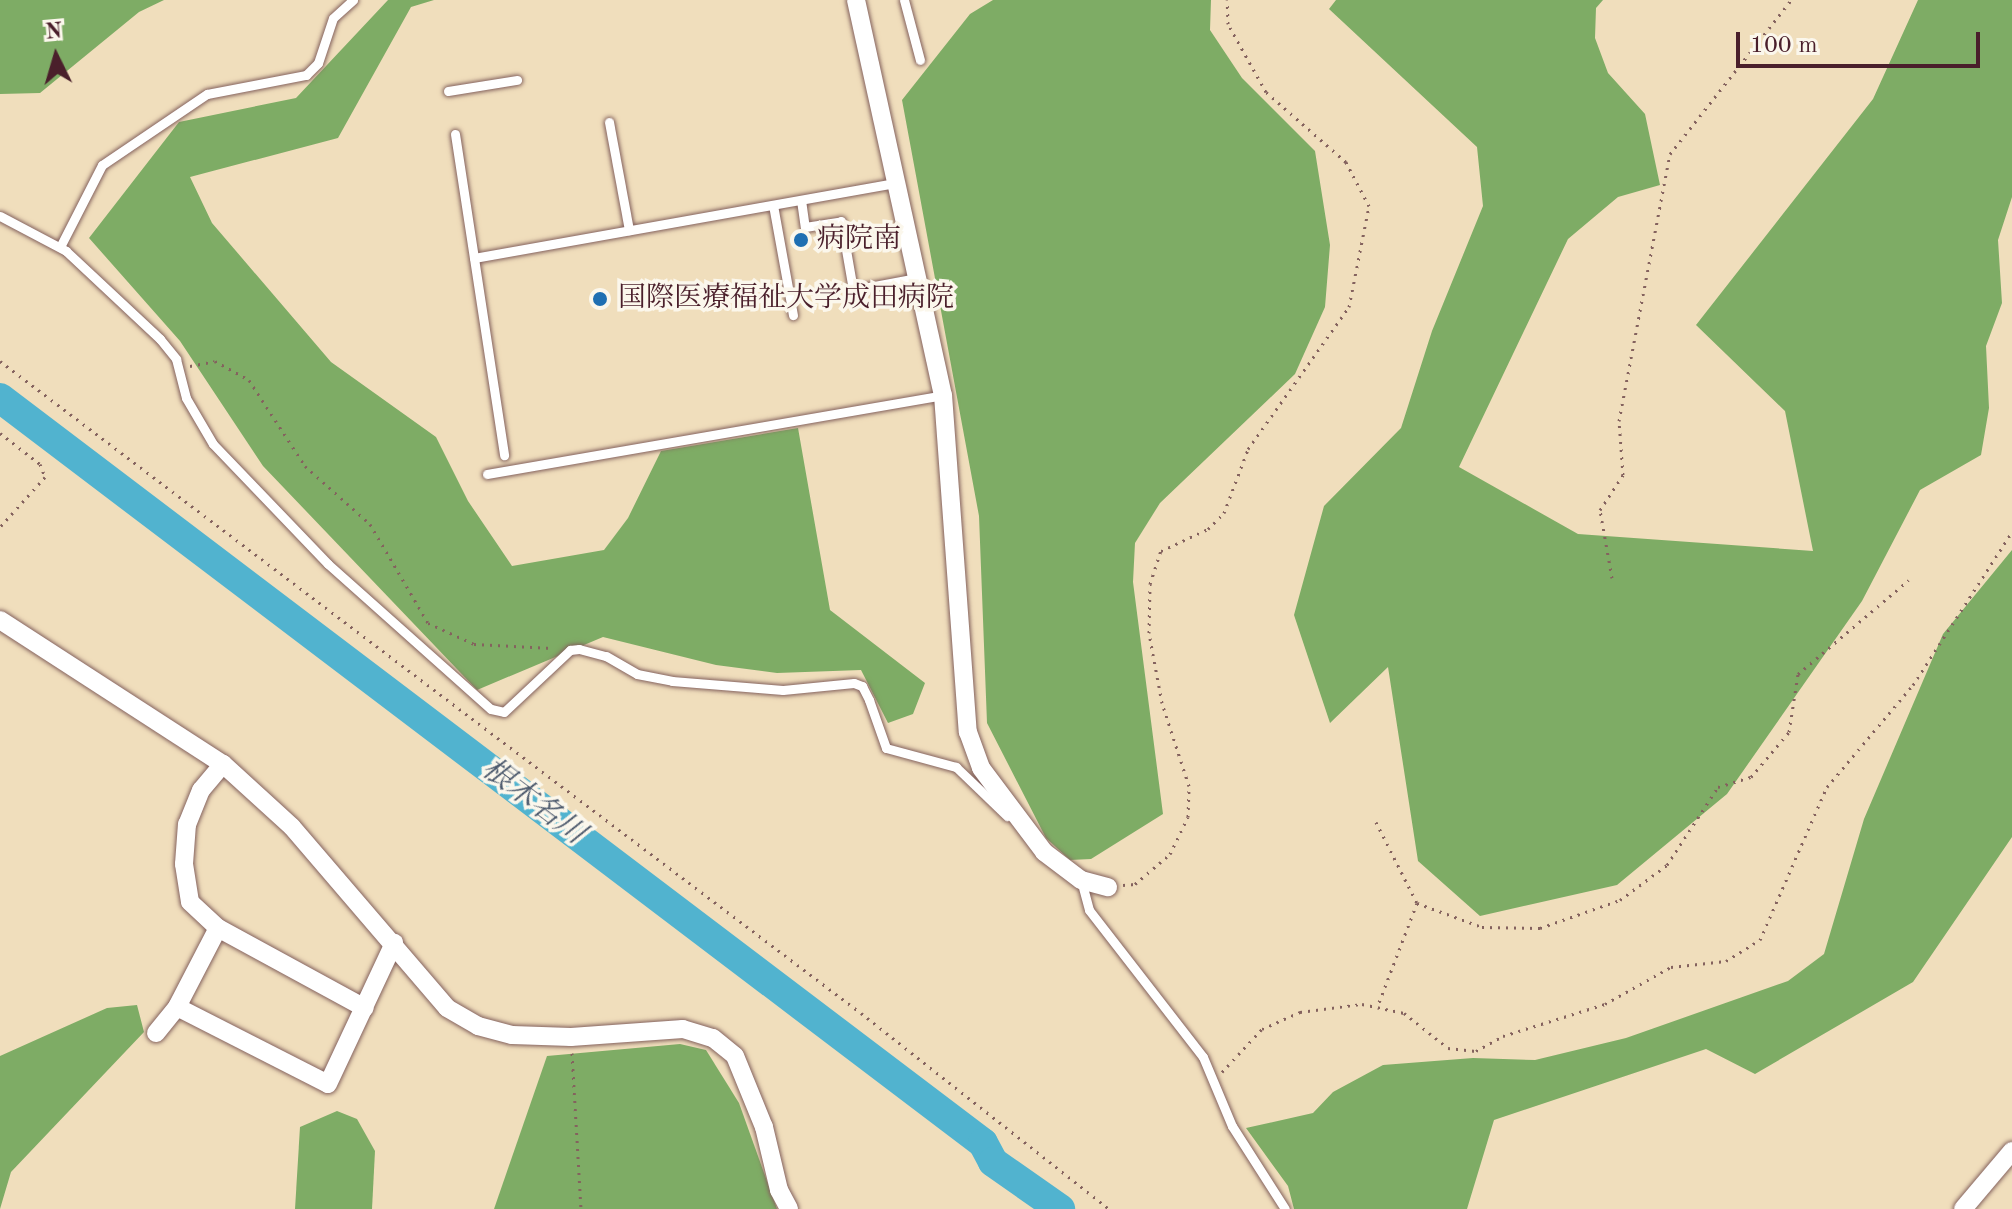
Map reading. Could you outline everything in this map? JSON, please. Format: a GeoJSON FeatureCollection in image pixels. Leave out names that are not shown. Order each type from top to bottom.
{"type":"FeatureCollection","features":[{"type":"Feature","properties":{"kind":"street"},"geometry":{"type":"LineString","coordinates":[[856,0],[943,395],[968,732],[981,768],[1044,852],[1081,880],[1108,887]]}},
{"type":"Feature","properties":{"kind":"street"},"geometry":{"type":"LineString","coordinates":[[0,620],[223,764],[292,827],[447,1008],[478,1026],[512,1035],[571,1037],[683,1029],[724,1047],[735,1056],[764,1127],[779,1190],[789,1209]]}},
{"type":"Feature","properties":{"kind":"street"},"geometry":{"type":"LineString","coordinates":[[223,764],[192,806],[184,864],[190,902],[218,928],[365,1008]]}},
{"type":"Feature","properties":{"kind":"street"},"geometry":{"type":"LineString","coordinates":[[156,1033],[177,1007],[218,928]]}},
{"type":"Feature","properties":{"kind":"street"},"geometry":{"type":"LineString","coordinates":[[177,1007],[328,1084],[394,943]]}},
{"type":"Feature","properties":{"kind":"street"},"geometry":{"type":"LineString","coordinates":[[1963,1209],[2012,1151]]}},
{"type":"Feature","properties":{"kind":"lane"},"geometry":{"type":"LineString","coordinates":[[60,247],[102,165],[207,94],[306,75],[318,63],[333,18],[353,0]]}},
{"type":"Feature","properties":{"kind":"lane"},"geometry":{"type":"LineString","coordinates":[[904,0],[920,60]]}},
{"type":"Feature","properties":{"kind":"lane"},"geometry":{"type":"LineString","coordinates":[[448,91],[517,80]]}},
{"type":"Feature","properties":{"kind":"lane"},"geometry":{"type":"LineString","coordinates":[[609,122],[629,230]]}},
{"type":"Feature","properties":{"kind":"lane"},"geometry":{"type":"LineString","coordinates":[[455,134],[504,455]]}},
{"type":"Feature","properties":{"kind":"lane"},"geometry":{"type":"LineString","coordinates":[[474,258],[896,183]]}},
{"type":"Feature","properties":{"kind":"lane"},"geometry":{"type":"LineString","coordinates":[[801,200],[805,227],[841,221],[853,290],[917,278]]}},
{"type":"Feature","properties":{"kind":"lane"},"geometry":{"type":"LineString","coordinates":[[773,205],[793,315]]}},
{"type":"Feature","properties":{"kind":"lane"},"geometry":{"type":"LineString","coordinates":[[0,216],[60,247],[160,339],[178,369],[197,420],[213,444],[328,564],[491,709],[510,708],[570,650],[606,656],[637,674],[672,681],[783,690],[844,683],[862,686],[881,744],[898,754],[956,767],[1011,820],[1029,847],[1044,852]]}},
{"type":"Feature","properties":{"kind":"lane"},"geometry":{"type":"LineString","coordinates":[[487,474],[943,395]]}},
{"type":"Feature","properties":{"kind":"lane"},"geometry":{"type":"LineString","coordinates":[[1081,880],[1089,910],[1203,1057],[1232,1126],[1285,1209]]}},
{"type":"Feature","properties":{"kind":"path"},"geometry":{"type":"LineString","coordinates":[[1108,887],[1135,884],[1170,854],[1188,817],[1189,786],[1162,703],[1149,633],[1150,584],[1161,551],[1208,529],[1224,513],[1248,449],[1349,307],[1369,206],[1346,162],[1266,92],[1228,24],[1227,0]]}},
{"type":"Feature","properties":{"kind":"path"},"geometry":{"type":"LineString","coordinates":[[1612,578],[1600,510],[1623,475],[1619,421],[1670,154],[1791,0]]}},
{"type":"Feature","properties":{"kind":"path"},"geometry":{"type":"LineString","coordinates":[[0,361],[874,1022],[1109,1209]]}},
{"type":"Feature","properties":{"kind":"path"},"geometry":{"type":"LineString","coordinates":[[178,369],[215,361],[249,380],[305,466],[370,524],[428,623],[474,644],[570,650]]}},
{"type":"Feature","properties":{"kind":"path"},"geometry":{"type":"LineString","coordinates":[[0,433],[40,464],[45,477],[0,527]]}},
{"type":"Feature","properties":{"kind":"path"},"geometry":{"type":"LineString","coordinates":[[1214,1080],[1262,1029],[1300,1012],[1377,1008],[1404,1013],[1448,1048],[1476,1051],[1503,1036],[1605,1004],[1671,967],[1726,961],[1760,940],[1827,787],[1913,685],[2012,532]]}},
{"type":"Feature","properties":{"kind":"path"},"geometry":{"type":"LineString","coordinates":[[1376,822],[1417,903],[1482,927],[1540,928],[1620,900],[1667,865],[1718,787],[1751,777],[1789,732],[1798,674],[1909,580]]}},
{"type":"Feature","properties":{"kind":"path"},"geometry":{"type":"LineString","coordinates":[[1377,1008],[1417,903]]}},
{"type":"Feature","properties":{"kind":"path"},"geometry":{"type":"LineString","coordinates":[[571,1037],[581,1209]]}},
{"type":"Feature","properties":{"kind":"green space"},"geometry":{"type":"Polygon","coordinates":[[[0,0],[164,0],[139,12],[40,93],[0,94],[0,0]]]}},
{"type":"Feature","properties":{"kind":"green space"},"geometry":{"type":"Polygon","coordinates":[[[388,0],[434,0],[411,7],[338,138],[190,177],[212,223],[331,362],[436,437],[468,501],[512,566],[604,550],[628,518],[661,451],[798,428],[830,610],[925,683],[913,714],[888,723],[861,670],[777,673],[716,665],[603,637],[477,690],[263,466],[180,341],[89,238],[179,122],[296,98],[388,0]]]}},
{"type":"Feature","properties":{"kind":"green space"},"geometry":{"type":"Polygon","coordinates":[[[993,0],[1211,0],[1210,30],[1242,78],[1315,151],[1330,245],[1325,307],[1295,374],[1160,503],[1135,543],[1133,582],[1163,814],[1091,859],[1070,860],[1046,838],[987,723],[979,516],[902,100],[970,14],[993,0]]]}},
{"type":"Feature","properties":{"kind":"green space"},"geometry":{"type":"Polygon","coordinates":[[[1336,0],[1603,0],[1596,8],[1595,38],[1608,73],[1645,114],[1660,185],[1618,197],[1568,239],[1459,467],[1578,534],[1813,551],[1785,411],[1696,325],[1873,99],[1918,0],[2012,0],[2012,197],[1998,240],[2002,303],[1986,346],[1989,408],[1981,455],[1920,490],[1862,601],[1727,794],[1617,885],[1480,916],[1418,861],[1388,667],[1330,723],[1294,615],[1324,506],[1401,428],[1432,331],[1483,206],[1477,147],[1329,9],[1336,0]]]}},
{"type":"Feature","properties":{"kind":"green space"},"geometry":{"type":"Polygon","coordinates":[[[2012,550],[2012,837],[1913,982],[1755,1074],[1706,1049],[1494,1120],[1467,1209],[1294,1209],[1288,1186],[1246,1128],[1313,1113],[1333,1092],[1383,1065],[1473,1058],[1535,1060],[1626,1038],[1788,981],[1824,954],[1864,819],[1943,634],[2012,550]]]}},
{"type":"Feature","properties":{"kind":"green space"},"geometry":{"type":"Polygon","coordinates":[[[137,1005],[144,1032],[11,1172],[0,1209],[0,1056],[107,1008],[137,1005]]]}},
{"type":"Feature","properties":{"kind":"green space"},"geometry":{"type":"Polygon","coordinates":[[[680,1044],[706,1050],[739,1103],[777,1209],[494,1209],[547,1056],[680,1044]]]}},
{"type":"Feature","properties":{"kind":"green space"},"geometry":{"type":"Polygon","coordinates":[[[337,1111],[357,1119],[375,1151],[372,1209],[295,1209],[300,1127],[337,1111]]]}},
{"type":"Feature","properties":{"kind":"waterway","name":"根木名川"},"geometry":{"type":"LineString","coordinates":[[0,398],[983,1143],[993,1162],[1060,1209]]}},
{"type":"Feature","properties":{"kind":"place","name":"病院南"},"geometry":{"type":"Point","coordinates":[801,240]}},
{"type":"Feature","properties":{"kind":"place","name":"国際医療福祉大学成田病院"},"geometry":{"type":"Point","coordinates":[600,299]}}]}
